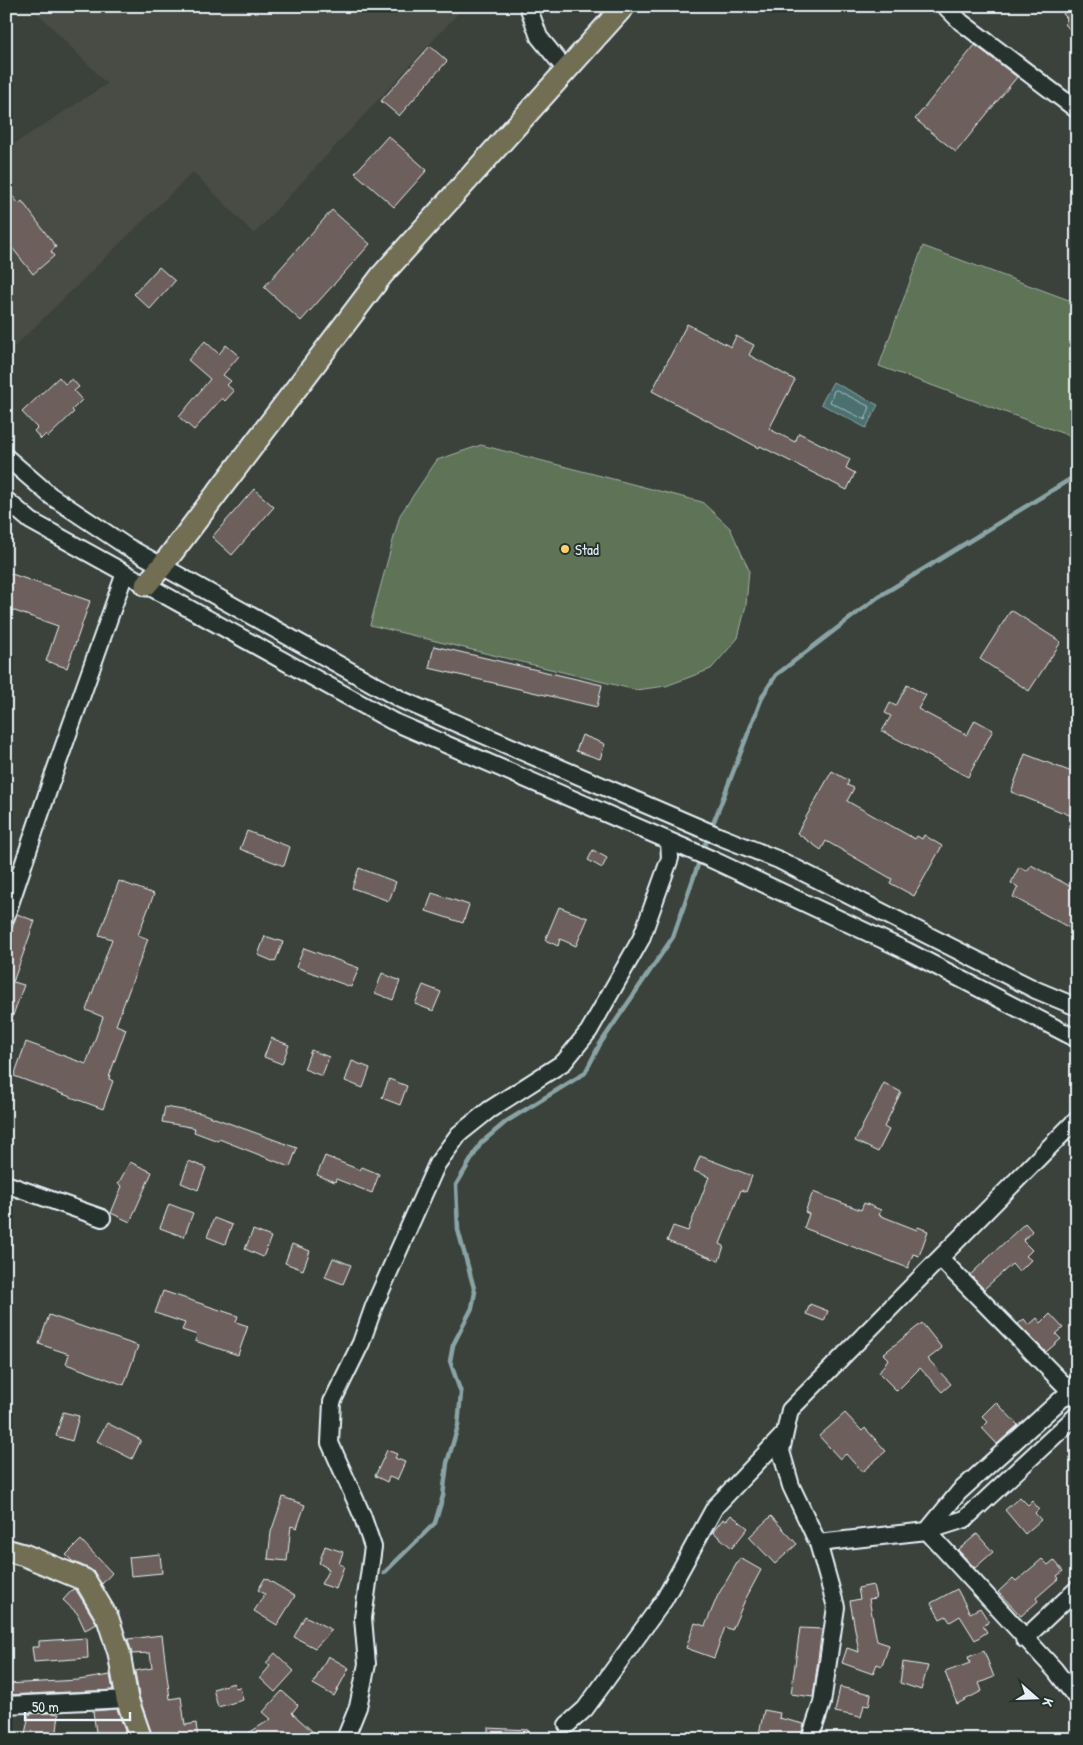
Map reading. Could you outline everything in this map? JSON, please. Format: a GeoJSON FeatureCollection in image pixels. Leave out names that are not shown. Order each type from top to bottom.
{"type":"FeatureCollection","features":[{"type":"Feature","properties":{"kind":"main road"},"geometry":{"type":"LineString","coordinates":[[146,585],[382,275],[624,6]]}},
{"type":"Feature","properties":{"kind":"main road"},"geometry":{"type":"LineString","coordinates":[[6,1550],[24,1555],[85,1580],[108,1619],[119,1653],[127,1699],[141,1739]]}},
{"type":"Feature","properties":{"kind":"street"},"geometry":{"type":"LineString","coordinates":[[528,6],[539,37],[566,70]]}},
{"type":"Feature","properties":{"kind":"street"},"geometry":{"type":"LineString","coordinates":[[946,6],[961,22],[1077,110]]}},
{"type":"Feature","properties":{"kind":"street"},"geometry":{"type":"LineString","coordinates":[[8,462],[51,496],[126,546],[402,700],[779,860],[1036,990],[1077,1007]]}},
{"type":"Feature","properties":{"kind":"street"},"geometry":{"type":"LineString","coordinates":[[6,500],[31,521],[392,721],[711,859],[907,951],[1077,1039]]}},
{"type":"Feature","properties":{"kind":"street"},"geometry":{"type":"LineString","coordinates":[[6,916],[50,785],[126,573]]}},
{"type":"Feature","properties":{"kind":"street"},"geometry":{"type":"LineString","coordinates":[[345,1739],[358,1707],[367,1664],[363,1618],[373,1547],[362,1515],[330,1443],[332,1402],[361,1343],[374,1306],[437,1164],[459,1134],[489,1110],[564,1062],[589,1032],[641,939],[670,858],[669,841]]}},
{"type":"Feature","properties":{"kind":"street"},"geometry":{"type":"LineString","coordinates":[[810,1739],[822,1703],[836,1607],[818,1543],[791,1486],[781,1451],[790,1410],[1077,1119]]}},
{"type":"Feature","properties":{"kind":"street"},"geometry":{"type":"LineString","coordinates":[[6,1184],[102,1218]]}},
{"type":"Feature","properties":{"kind":"street"},"geometry":{"type":"LineString","coordinates":[[927,1532],[959,1492],[1074,1392],[940,1258]]}},
{"type":"Feature","properties":{"kind":"street"},"geometry":{"type":"LineString","coordinates":[[818,1543],[927,1532],[965,1519],[1077,1415]]}},
{"type":"Feature","properties":{"kind":"street"},"geometry":{"type":"LineString","coordinates":[[567,1726],[585,1709],[664,1600],[715,1507],[785,1434]]}},
{"type":"Feature","properties":{"kind":"street"},"geometry":{"type":"LineString","coordinates":[[927,1532],[1075,1694]]}},
{"type":"Feature","properties":{"kind":"street"},"geometry":{"type":"LineString","coordinates":[[1024,1639],[1077,1589]]}},
{"type":"Feature","properties":{"kind":"street"},"geometry":{"type":"LineString","coordinates":[[6,1705],[127,1699]]}},
{"type":"Feature","properties":{"kind":"shaded area"},"geometry":{"type":"Polygon","coordinates":[[[31,6],[465,6],[254,234],[193,172],[6,355],[6,149],[107,84],[31,6]]]}},
{"type":"Feature","properties":{"kind":"green space"},"geometry":{"type":"Polygon","coordinates":[[[923,246],[1077,303],[1077,418],[1070,436],[879,366],[923,246]]]}},
{"type":"Feature","properties":{"kind":"green space","name":"Stad"},"geometry":{"type":"Polygon","coordinates":[[[481,445],[702,502],[730,528],[749,570],[746,605],[738,638],[711,669],[666,686],[636,690],[370,625],[400,515],[437,460],[481,445]]]}},
{"type":"Feature","properties":{"kind":"water"},"geometry":{"type":"Polygon","coordinates":[[[833,382],[878,405],[866,428],[821,404],[833,382]]]}},
{"type":"Feature","properties":{"kind":"building"},"geometry":{"type":"Polygon","coordinates":[[[1069,6],[1077,6],[1077,38],[1065,24],[1067,18],[1063,14],[1069,6]]]}},
{"type":"Feature","properties":{"kind":"building"},"geometry":{"type":"Polygon","coordinates":[[[975,45],[1017,77],[956,152],[915,119],[975,45]]]}},
{"type":"Feature","properties":{"kind":"building"},"geometry":{"type":"Polygon","coordinates":[[[430,46],[447,61],[399,116],[381,101],[430,46]]]}},
{"type":"Feature","properties":{"kind":"building"},"geometry":{"type":"Polygon","coordinates":[[[388,136],[427,170],[394,207],[355,173],[388,136]]]}},
{"type":"Feature","properties":{"kind":"building"},"geometry":{"type":"Polygon","coordinates":[[[6,188],[19,204],[22,201],[56,247],[51,251],[54,256],[33,274],[6,240],[6,188]]]}},
{"type":"Feature","properties":{"kind":"building"},"geometry":{"type":"Polygon","coordinates":[[[332,210],[370,244],[301,321],[264,287],[332,210]]]}},
{"type":"Feature","properties":{"kind":"building"},"geometry":{"type":"Polygon","coordinates":[[[159,267],[175,281],[150,309],[134,294],[159,267]]]}},
{"type":"Feature","properties":{"kind":"building"},"geometry":{"type":"Polygon","coordinates":[[[687,324],[731,347],[736,336],[754,345],[749,355],[795,380],[769,429],[795,442],[799,433],[850,459],[846,468],[855,473],[847,490],[760,446],[759,448],[652,391],[687,324]]]}},
{"type":"Feature","properties":{"kind":"building"},"geometry":{"type":"Polygon","coordinates":[[[205,341],[219,354],[226,345],[239,356],[223,375],[231,381],[227,385],[234,391],[225,401],[222,398],[194,430],[179,417],[210,379],[188,360],[205,341]]]}},
{"type":"Feature","properties":{"kind":"building"},"geometry":{"type":"Polygon","coordinates":[[[59,377],[65,384],[72,379],[79,387],[74,391],[82,400],[72,410],[74,412],[48,437],[46,434],[41,439],[34,431],[37,428],[22,412],[59,377]]]}},
{"type":"Feature","properties":{"kind":"building"},"geometry":{"type":"Polygon","coordinates":[[[254,489],[274,507],[232,555],[212,537],[254,489]]]}},
{"type":"Feature","properties":{"kind":"building"},"geometry":{"type":"Polygon","coordinates":[[[6,572],[90,601],[67,668],[46,661],[58,626],[6,608],[6,572]]]}},
{"type":"Feature","properties":{"kind":"building"},"geometry":{"type":"Polygon","coordinates":[[[1011,610],[1061,642],[1029,691],[980,659],[1011,610]]]}},
{"type":"Feature","properties":{"kind":"building"},"geometry":{"type":"Polygon","coordinates":[[[434,646],[602,685],[597,707],[429,668],[434,646]]]}},
{"type":"Feature","properties":{"kind":"building"},"geometry":{"type":"Polygon","coordinates":[[[907,685],[926,695],[918,709],[967,735],[975,720],[993,730],[968,777],[882,731],[891,716],[885,713],[890,703],[896,706],[907,685]]]}},
{"type":"Feature","properties":{"kind":"building"},"geometry":{"type":"Polygon","coordinates":[[[582,735],[605,744],[600,759],[576,751],[582,735]]]}},
{"type":"Feature","properties":{"kind":"building"},"geometry":{"type":"Polygon","coordinates":[[[1025,754],[1077,774],[1077,818],[1011,792],[1025,754]]]}},
{"type":"Feature","properties":{"kind":"building"},"geometry":{"type":"Polygon","coordinates":[[[832,771],[849,781],[847,785],[854,788],[847,801],[915,839],[917,836],[922,839],[924,835],[942,846],[914,896],[890,883],[892,879],[826,841],[821,850],[797,833],[832,771]]]}},
{"type":"Feature","properties":{"kind":"building"},"geometry":{"type":"Polygon","coordinates":[[[247,831],[290,847],[284,866],[240,849],[247,831]]]}},
{"type":"Feature","properties":{"kind":"building"},"geometry":{"type":"Polygon","coordinates":[[[593,850],[607,858],[602,868],[588,860],[593,850]]]}},
{"type":"Feature","properties":{"kind":"building"},"geometry":{"type":"Polygon","coordinates":[[[1031,865],[1077,890],[1077,932],[1013,897],[1018,887],[1011,883],[1019,867],[1027,871],[1031,865]]]}},
{"type":"Feature","properties":{"kind":"building"},"geometry":{"type":"Polygon","coordinates":[[[359,868],[396,882],[389,901],[352,888],[359,868]]]}},
{"type":"Feature","properties":{"kind":"building"},"geometry":{"type":"Polygon","coordinates":[[[119,881],[154,894],[138,935],[148,939],[116,1025],[126,1029],[110,1074],[109,1079],[113,1081],[103,1109],[14,1076],[26,1042],[86,1064],[103,1017],[86,1010],[112,939],[99,935],[119,881]]]}},
{"type":"Feature","properties":{"kind":"building"},"geometry":{"type":"Polygon","coordinates":[[[432,893],[469,905],[463,923],[426,911],[432,893]]]}},
{"type":"Feature","properties":{"kind":"building"},"geometry":{"type":"Polygon","coordinates":[[[559,907],[588,918],[576,946],[560,939],[558,946],[545,940],[559,907]]]}},
{"type":"Feature","properties":{"kind":"building"},"geometry":{"type":"Polygon","coordinates":[[[17,914],[35,921],[13,982],[24,985],[8,1029],[6,944],[17,914]]]}},
{"type":"Feature","properties":{"kind":"building"},"geometry":{"type":"Polygon","coordinates":[[[265,936],[283,942],[275,962],[258,955],[265,936]]]}},
{"type":"Feature","properties":{"kind":"building"},"geometry":{"type":"Polygon","coordinates":[[[304,948],[359,968],[351,987],[296,967],[304,948]]]}},
{"type":"Feature","properties":{"kind":"building"},"geometry":{"type":"Polygon","coordinates":[[[382,973],[400,981],[393,1000],[375,993],[382,973]]]}},
{"type":"Feature","properties":{"kind":"building"},"geometry":{"type":"Polygon","coordinates":[[[423,985],[441,992],[433,1011],[415,1004],[423,985]]]}},
{"type":"Feature","properties":{"kind":"building"},"geometry":{"type":"Polygon","coordinates":[[[271,1038],[289,1045],[282,1064],[264,1057],[271,1038]]]}},
{"type":"Feature","properties":{"kind":"building"},"geometry":{"type":"Polygon","coordinates":[[[311,1050],[329,1057],[322,1076],[304,1069],[311,1050]]]}},
{"type":"Feature","properties":{"kind":"building"},"geometry":{"type":"Polygon","coordinates":[[[352,1061],[370,1068],[363,1088],[345,1081],[352,1061]]]}},
{"type":"Feature","properties":{"kind":"building"},"geometry":{"type":"Polygon","coordinates":[[[389,1079],[407,1086],[400,1105],[382,1098],[389,1079]]]}},
{"type":"Feature","properties":{"kind":"building"},"geometry":{"type":"Polygon","coordinates":[[[884,1083],[901,1092],[884,1127],[889,1130],[878,1152],[855,1141],[884,1083]]]}},
{"type":"Feature","properties":{"kind":"building"},"geometry":{"type":"Polygon","coordinates":[[[165,1107],[201,1113],[297,1148],[290,1167],[219,1139],[218,1141],[194,1132],[195,1128],[162,1122],[165,1107]]]}},
{"type":"Feature","properties":{"kind":"building"},"geometry":{"type":"Polygon","coordinates":[[[325,1156],[360,1170],[362,1167],[379,1174],[372,1193],[336,1179],[335,1182],[317,1175],[325,1156]]]}},
{"type":"Feature","properties":{"kind":"building"},"geometry":{"type":"Polygon","coordinates":[[[700,1156],[752,1176],[746,1192],[741,1190],[720,1244],[724,1246],[719,1261],[667,1241],[673,1226],[688,1231],[709,1177],[694,1171],[700,1156]]]}},
{"type":"Feature","properties":{"kind":"building"},"geometry":{"type":"Polygon","coordinates":[[[189,1161],[206,1168],[198,1190],[181,1183],[189,1161]]]}},
{"type":"Feature","properties":{"kind":"building"},"geometry":{"type":"Polygon","coordinates":[[[130,1162],[152,1172],[130,1222],[111,1213],[122,1186],[118,1184],[130,1162]]]}},
{"type":"Feature","properties":{"kind":"building"},"geometry":{"type":"Polygon","coordinates":[[[813,1192],[861,1210],[864,1203],[881,1210],[879,1215],[917,1230],[918,1227],[928,1231],[919,1256],[913,1254],[908,1268],[804,1228],[809,1214],[805,1212],[813,1192]]]}},
{"type":"Feature","properties":{"kind":"building"},"geometry":{"type":"Polygon","coordinates":[[[169,1204],[193,1213],[184,1237],[160,1228],[169,1204]]]}},
{"type":"Feature","properties":{"kind":"building"},"geometry":{"type":"Polygon","coordinates":[[[214,1218],[232,1225],[225,1244],[207,1237],[214,1218]]]}},
{"type":"Feature","properties":{"kind":"building"},"geometry":{"type":"Polygon","coordinates":[[[1025,1223],[1032,1231],[1023,1241],[1032,1250],[1026,1256],[1031,1260],[1019,1272],[1012,1264],[984,1289],[970,1275],[1025,1223]]]}},
{"type":"Feature","properties":{"kind":"building"},"geometry":{"type":"Polygon","coordinates":[[[253,1230],[271,1237],[263,1257],[245,1249],[253,1230]]]}},
{"type":"Feature","properties":{"kind":"building"},"geometry":{"type":"Polygon","coordinates":[[[292,1244],[310,1251],[303,1270],[285,1263],[292,1244]]]}},
{"type":"Feature","properties":{"kind":"building"},"geometry":{"type":"Polygon","coordinates":[[[333,1258],[351,1265],[343,1284],[325,1277],[333,1258]]]}},
{"type":"Feature","properties":{"kind":"building"},"geometry":{"type":"Polygon","coordinates":[[[163,1291],[238,1316],[236,1322],[248,1326],[238,1355],[195,1341],[197,1335],[182,1330],[185,1323],[155,1313],[163,1291]]]}},
{"type":"Feature","properties":{"kind":"building"},"geometry":{"type":"Polygon","coordinates":[[[810,1304],[828,1311],[824,1321],[806,1314],[810,1304]]]}},
{"type":"Feature","properties":{"kind":"building"},"geometry":{"type":"Polygon","coordinates":[[[1050,1314],[1063,1328],[1056,1334],[1061,1339],[1046,1352],[1018,1324],[1024,1319],[1029,1325],[1037,1318],[1041,1323],[1050,1314]]]}},
{"type":"Feature","properties":{"kind":"building"},"geometry":{"type":"Polygon","coordinates":[[[49,1315],[138,1346],[124,1385],[66,1364],[69,1354],[39,1344],[49,1315]]]}},
{"type":"Feature","properties":{"kind":"building"},"geometry":{"type":"Polygon","coordinates":[[[922,1323],[942,1348],[928,1359],[951,1384],[942,1392],[920,1368],[897,1391],[879,1373],[888,1359],[883,1354],[922,1323]]]}},
{"type":"Feature","properties":{"kind":"building"},"geometry":{"type":"Polygon","coordinates":[[[996,1402],[1018,1425],[997,1444],[982,1428],[988,1422],[982,1416],[996,1402]]]}},
{"type":"Feature","properties":{"kind":"building"},"geometry":{"type":"Polygon","coordinates":[[[63,1412],[79,1416],[72,1441],[56,1436],[63,1412]]]}},
{"type":"Feature","properties":{"kind":"building"},"geometry":{"type":"Polygon","coordinates":[[[845,1413],[862,1431],[865,1428],[886,1451],[862,1472],[846,1454],[840,1459],[819,1436],[845,1413]]]}},
{"type":"Feature","properties":{"kind":"building"},"geometry":{"type":"Polygon","coordinates":[[[107,1423],[141,1440],[132,1459],[97,1441],[107,1423]]]}},
{"type":"Feature","properties":{"kind":"building"},"geometry":{"type":"Polygon","coordinates":[[[387,1450],[397,1454],[395,1458],[405,1462],[397,1480],[389,1477],[387,1482],[375,1476],[387,1450]]]}},
{"type":"Feature","properties":{"kind":"building"},"geometry":{"type":"Polygon","coordinates":[[[283,1497],[305,1505],[297,1528],[291,1526],[287,1561],[268,1559],[271,1532],[283,1497]]]}},
{"type":"Feature","properties":{"kind":"building"},"geometry":{"type":"Polygon","coordinates":[[[1020,1497],[1028,1505],[1032,1501],[1039,1509],[1035,1513],[1041,1520],[1025,1534],[1005,1510],[1020,1497]]]}},
{"type":"Feature","properties":{"kind":"building"},"geometry":{"type":"Polygon","coordinates":[[[731,1515],[748,1528],[732,1548],[713,1532],[723,1519],[726,1521],[731,1515]]]}},
{"type":"Feature","properties":{"kind":"building"},"geometry":{"type":"Polygon","coordinates":[[[771,1516],[797,1544],[775,1564],[749,1537],[771,1516]]]}},
{"type":"Feature","properties":{"kind":"building"},"geometry":{"type":"Polygon","coordinates":[[[977,1534],[993,1552],[975,1568],[958,1550],[977,1534]]]}},
{"type":"Feature","properties":{"kind":"building"},"geometry":{"type":"Polygon","coordinates":[[[81,1540],[112,1573],[102,1584],[90,1569],[72,1561],[66,1555],[81,1540]]]}},
{"type":"Feature","properties":{"kind":"building"},"geometry":{"type":"Polygon","coordinates":[[[325,1546],[343,1552],[339,1564],[344,1566],[336,1589],[321,1584],[329,1569],[319,1563],[325,1546]]]}},
{"type":"Feature","properties":{"kind":"building"},"geometry":{"type":"Polygon","coordinates":[[[160,1554],[162,1573],[131,1576],[129,1557],[160,1554]]]}},
{"type":"Feature","properties":{"kind":"building"},"geometry":{"type":"Polygon","coordinates":[[[740,1558],[761,1570],[732,1630],[725,1627],[714,1658],[686,1648],[695,1623],[705,1626],[718,1595],[740,1558]]]}},
{"type":"Feature","properties":{"kind":"building"},"geometry":{"type":"Polygon","coordinates":[[[1042,1559],[1048,1565],[1054,1560],[1063,1571],[1057,1576],[1059,1578],[1036,1598],[1038,1601],[1021,1616],[998,1592],[1013,1578],[1016,1581],[1042,1559]]]}},
{"type":"Feature","properties":{"kind":"building"},"geometry":{"type":"Polygon","coordinates":[[[265,1578],[295,1596],[277,1625],[254,1611],[265,1594],[258,1590],[265,1578]]]}},
{"type":"Feature","properties":{"kind":"building"},"geometry":{"type":"Polygon","coordinates":[[[873,1585],[876,1598],[869,1599],[877,1641],[889,1645],[882,1666],[877,1664],[873,1674],[842,1663],[847,1648],[859,1652],[850,1601],[860,1599],[858,1588],[873,1585]]]}},
{"type":"Feature","properties":{"kind":"building"},"geometry":{"type":"Polygon","coordinates":[[[73,1589],[76,1590],[97,1624],[85,1630],[77,1613],[63,1600],[73,1589]]]}},
{"type":"Feature","properties":{"kind":"building"},"geometry":{"type":"Polygon","coordinates":[[[957,1589],[970,1613],[980,1608],[989,1622],[983,1626],[987,1632],[975,1640],[960,1616],[950,1622],[946,1616],[940,1619],[931,1603],[957,1589]]]}},
{"type":"Feature","properties":{"kind":"building"},"geometry":{"type":"Polygon","coordinates":[[[305,1616],[332,1630],[315,1648],[294,1637],[305,1616]]]}},
{"type":"Feature","properties":{"kind":"building"},"geometry":{"type":"Polygon","coordinates":[[[800,1628],[822,1629],[813,1697],[791,1694],[800,1628]]]}},
{"type":"Feature","properties":{"kind":"building"},"geometry":{"type":"Polygon","coordinates":[[[162,1635],[170,1699],[181,1697],[185,1725],[196,1723],[198,1739],[153,1739],[139,1696],[135,1671],[152,1668],[150,1653],[132,1654],[128,1639],[162,1635]]]}},
{"type":"Feature","properties":{"kind":"building"},"geometry":{"type":"Polygon","coordinates":[[[87,1638],[88,1658],[34,1662],[32,1647],[39,1647],[39,1641],[87,1638]]]}},
{"type":"Feature","properties":{"kind":"building"},"geometry":{"type":"Polygon","coordinates":[[[984,1651],[994,1677],[979,1683],[982,1691],[957,1704],[945,1672],[970,1663],[968,1657],[984,1651]]]}},
{"type":"Feature","properties":{"kind":"building"},"geometry":{"type":"Polygon","coordinates":[[[275,1653],[294,1671],[275,1692],[260,1678],[270,1666],[266,1663],[275,1653]]]}},
{"type":"Feature","properties":{"kind":"building"},"geometry":{"type":"Polygon","coordinates":[[[328,1656],[349,1668],[334,1696],[313,1684],[328,1656]]]}},
{"type":"Feature","properties":{"kind":"building"},"geometry":{"type":"Polygon","coordinates":[[[903,1662],[928,1666],[921,1690],[900,1683],[903,1662]]]}},
{"type":"Feature","properties":{"kind":"building"},"geometry":{"type":"Polygon","coordinates":[[[110,1675],[113,1690],[6,1695],[6,1684],[78,1680],[110,1675]]]}},
{"type":"Feature","properties":{"kind":"building"},"geometry":{"type":"Polygon","coordinates":[[[234,1683],[235,1688],[240,1687],[243,1700],[218,1707],[213,1689],[234,1683]]]}},
{"type":"Feature","properties":{"kind":"building"},"geometry":{"type":"Polygon","coordinates":[[[840,1687],[871,1694],[869,1706],[864,1705],[861,1717],[835,1712],[840,1687]]]}},
{"type":"Feature","properties":{"kind":"building"},"geometry":{"type":"Polygon","coordinates":[[[282,1691],[298,1705],[292,1713],[321,1739],[239,1739],[271,1719],[263,1712],[282,1691]]]}},
{"type":"Feature","properties":{"kind":"building"},"geometry":{"type":"Polygon","coordinates":[[[117,1709],[128,1739],[97,1739],[93,1711],[117,1709]]]}},
{"type":"Feature","properties":{"kind":"building"},"geometry":{"type":"Polygon","coordinates":[[[764,1710],[780,1713],[779,1718],[804,1724],[800,1739],[781,1739],[759,1734],[764,1710]]]}},
{"type":"Feature","properties":{"kind":"building"},"geometry":{"type":"Polygon","coordinates":[[[29,1714],[59,1714],[56,1739],[24,1739],[29,1714]]]}},
{"type":"Feature","properties":{"kind":"building"},"geometry":{"type":"Polygon","coordinates":[[[488,1728],[528,1730],[528,1739],[488,1739],[488,1728]]]}},
{"type":"Feature","properties":{"kind":"waterway"},"geometry":{"type":"LineString","coordinates":[[711,829],[763,695],[776,675],[878,597],[1077,475]]}},
{"type":"Feature","properties":{"kind":"waterway"},"geometry":{"type":"LineString","coordinates":[[384,1573],[435,1523],[443,1496],[447,1463],[458,1426],[461,1393],[450,1361],[453,1345],[472,1308],[475,1292],[458,1230],[456,1185],[481,1143],[507,1121],[585,1073],[600,1044],[673,937],[708,836]]}},
{"type":"Feature","properties":{"kind":"place","name":"Stad"},"geometry":{"type":"Point","coordinates":[565,549]}}]}
